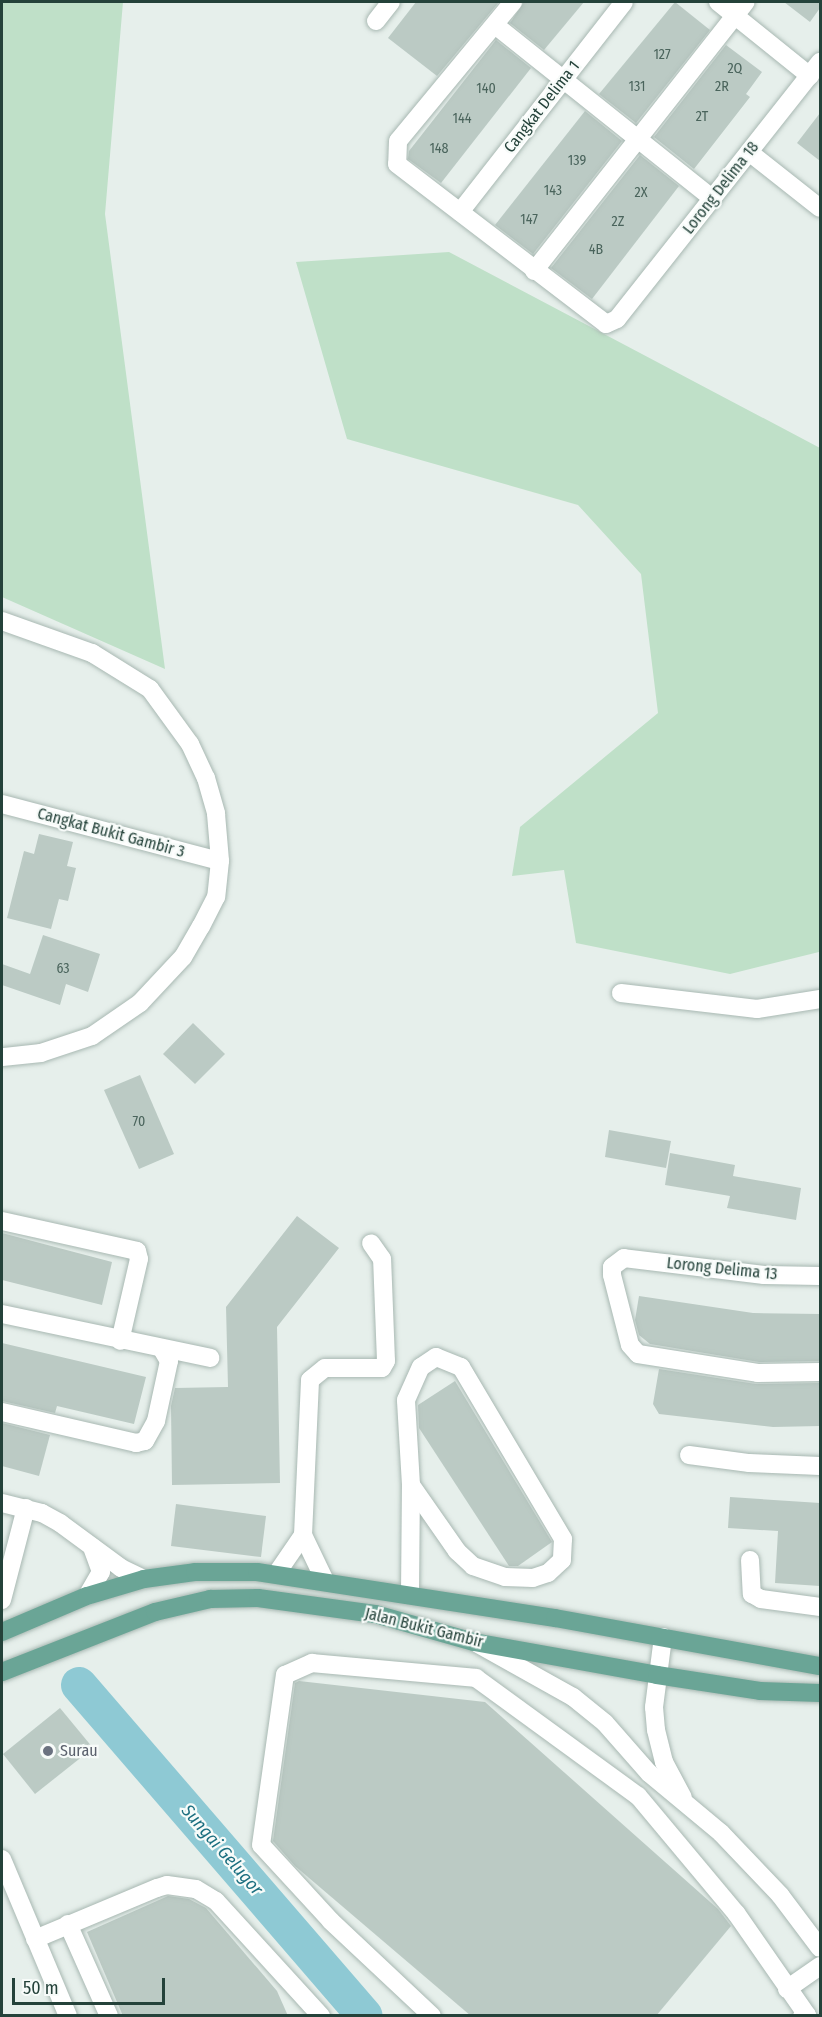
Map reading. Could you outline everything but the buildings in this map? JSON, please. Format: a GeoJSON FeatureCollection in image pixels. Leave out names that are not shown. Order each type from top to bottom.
{"type":"FeatureCollection","features":[{"type":"Feature","properties":{"kind":"main road","name":"Jalan Bukit Gambir"},"geometry":{"type":"LineString","coordinates":[[2,1632],[87,1596],[144,1579],[195,1572],[277,1573],[663,1637],[820,1666]]}},
{"type":"Feature","properties":{"kind":"main road","name":"Jalan Bukit Gambir"},"geometry":{"type":"LineString","coordinates":[[2,1672],[155,1612],[210,1599],[258,1598],[375,1614],[474,1641],[657,1675],[760,1691],[820,1693]]}},
{"type":"Feature","properties":{"kind":"street"},"geometry":{"type":"LineString","coordinates":[[376,21],[391,2]]}},
{"type":"Feature","properties":{"kind":"street"},"geometry":{"type":"LineString","coordinates":[[513,2],[398,141],[397,164],[534,271],[741,8]]}},
{"type":"Feature","properties":{"kind":"street","name":"Cangkat Delima 1"},"geometry":{"type":"LineString","coordinates":[[460,212],[624,2]]}},
{"type":"Feature","properties":{"kind":"street"},"geometry":{"type":"LineString","coordinates":[[718,2],[741,8],[815,69]]}},
{"type":"Feature","properties":{"kind":"street"},"geometry":{"type":"LineString","coordinates":[[495,25],[713,199]]}},
{"type":"Feature","properties":{"kind":"street","name":"Lorong Delima 18"},"geometry":{"type":"LineString","coordinates":[[534,271],[600,321],[612,323],[815,69]]}},
{"type":"Feature","properties":{"kind":"street"},"geometry":{"type":"LineString","coordinates":[[749,152],[820,207]]}},
{"type":"Feature","properties":{"kind":"street"},"geometry":{"type":"LineString","coordinates":[[2,621],[93,653],[150,689],[190,744],[206,778],[216,814],[220,861],[216,897],[201,926],[183,957],[140,1003],[92,1036],[41,1053],[2,1057]]}},
{"type":"Feature","properties":{"kind":"street","name":"Cangkat Bukit Gambir 3"},"geometry":{"type":"LineString","coordinates":[[2,804],[220,861]]}},
{"type":"Feature","properties":{"kind":"street"},"geometry":{"type":"LineString","coordinates":[[621,993],[757,1009],[820,999]]}},
{"type":"Feature","properties":{"kind":"street"},"geometry":{"type":"LineString","coordinates":[[2,1221],[137,1251],[140,1258],[120,1341]]}},
{"type":"Feature","properties":{"kind":"street"},"geometry":{"type":"LineString","coordinates":[[325,1581],[303,1534],[310,1380],[325,1368],[382,1368],[386,1361],[382,1258],[371,1243]]}},
{"type":"Feature","properties":{"kind":"street","name":"Lorong Delima 13"},"geometry":{"type":"LineString","coordinates":[[820,1276],[764,1275],[624,1258],[612,1267],[630,1345],[638,1354],[758,1372],[820,1372]]}},
{"type":"Feature","properties":{"kind":"street"},"geometry":{"type":"LineString","coordinates":[[2,1314],[120,1341],[152,1345],[163,1351],[210,1358]]}},
{"type":"Feature","properties":{"kind":"street"},"geometry":{"type":"LineString","coordinates":[[2,1412],[136,1443],[145,1440],[156,1421],[169,1361],[163,1351]]}},
{"type":"Feature","properties":{"kind":"street"},"geometry":{"type":"LineString","coordinates":[[410,1595],[411,1485],[404,1421],[411,1381],[421,1367],[436,1357],[450,1360],[461,1367],[563,1539],[562,1560],[548,1573],[533,1578],[505,1577],[473,1566],[457,1551],[411,1485]]}},
{"type":"Feature","properties":{"kind":"street"},"geometry":{"type":"LineString","coordinates":[[689,1455],[748,1463],[820,1466]]}},
{"type":"Feature","properties":{"kind":"street"},"geometry":{"type":"LineString","coordinates":[[2,1503],[26,1508],[60,1523],[130,1574],[144,1579]]}},
{"type":"Feature","properties":{"kind":"street"},"geometry":{"type":"LineString","coordinates":[[2,1600],[26,1508]]}},
{"type":"Feature","properties":{"kind":"street"},"geometry":{"type":"LineString","coordinates":[[277,1573],[303,1534]]}},
{"type":"Feature","properties":{"kind":"street"},"geometry":{"type":"LineString","coordinates":[[87,1596],[101,1572],[91,1546]]}},
{"type":"Feature","properties":{"kind":"street"},"geometry":{"type":"LineString","coordinates":[[750,1560],[753,1594],[761,1599],[820,1607]]}},
{"type":"Feature","properties":{"kind":"street"},"geometry":{"type":"LineString","coordinates":[[663,1637],[657,1675],[656,1730],[664,1762],[689,1809]]}},
{"type":"Feature","properties":{"kind":"street"},"geometry":{"type":"LineString","coordinates":[[474,1641],[573,1697],[604,1723],[649,1773],[689,1809],[721,1833],[780,1894],[820,1948]]}},
{"type":"Feature","properties":{"kind":"street"},"geometry":{"type":"LineString","coordinates":[[432,2016],[331,1920],[261,1845],[285,1675],[312,1664],[476,1678],[638,1796],[736,1913],[805,2015],[820,2005]]}},
{"type":"Feature","properties":{"kind":"street"},"geometry":{"type":"LineString","coordinates":[[2,1858],[68,2016]]}},
{"type":"Feature","properties":{"kind":"street"},"geometry":{"type":"LineString","coordinates":[[35,1939],[167,1885],[196,1889],[216,1900],[321,2016]]}},
{"type":"Feature","properties":{"kind":"street"},"geometry":{"type":"LineString","coordinates":[[68,1924],[109,2016]]}},
{"type":"Feature","properties":{"kind":"street"},"geometry":{"type":"LineString","coordinates":[[787,1989],[820,1966]]}},
{"type":"Feature","properties":{"kind":"green space"},"geometry":{"type":"Polygon","coordinates":[[[2,2],[123,2],[105,214],[165,669],[2,597],[2,2]]]}},
{"type":"Feature","properties":{"kind":"green space"},"geometry":{"type":"Polygon","coordinates":[[[449,252],[820,448],[819,952],[730,974],[576,943],[564,870],[512,876],[520,827],[658,713],[641,574],[578,505],[347,439],[296,262],[449,252]]]}},
{"type":"Feature","properties":{"kind":"waterway","name":"Sungai Gelugor"},"geometry":{"type":"LineString","coordinates":[[79,1685],[365,2016]]}},
{"type":"Feature","properties":{"kind":"place","name":"Surau"},"geometry":{"type":"Point","coordinates":[48,1751]}}]}
